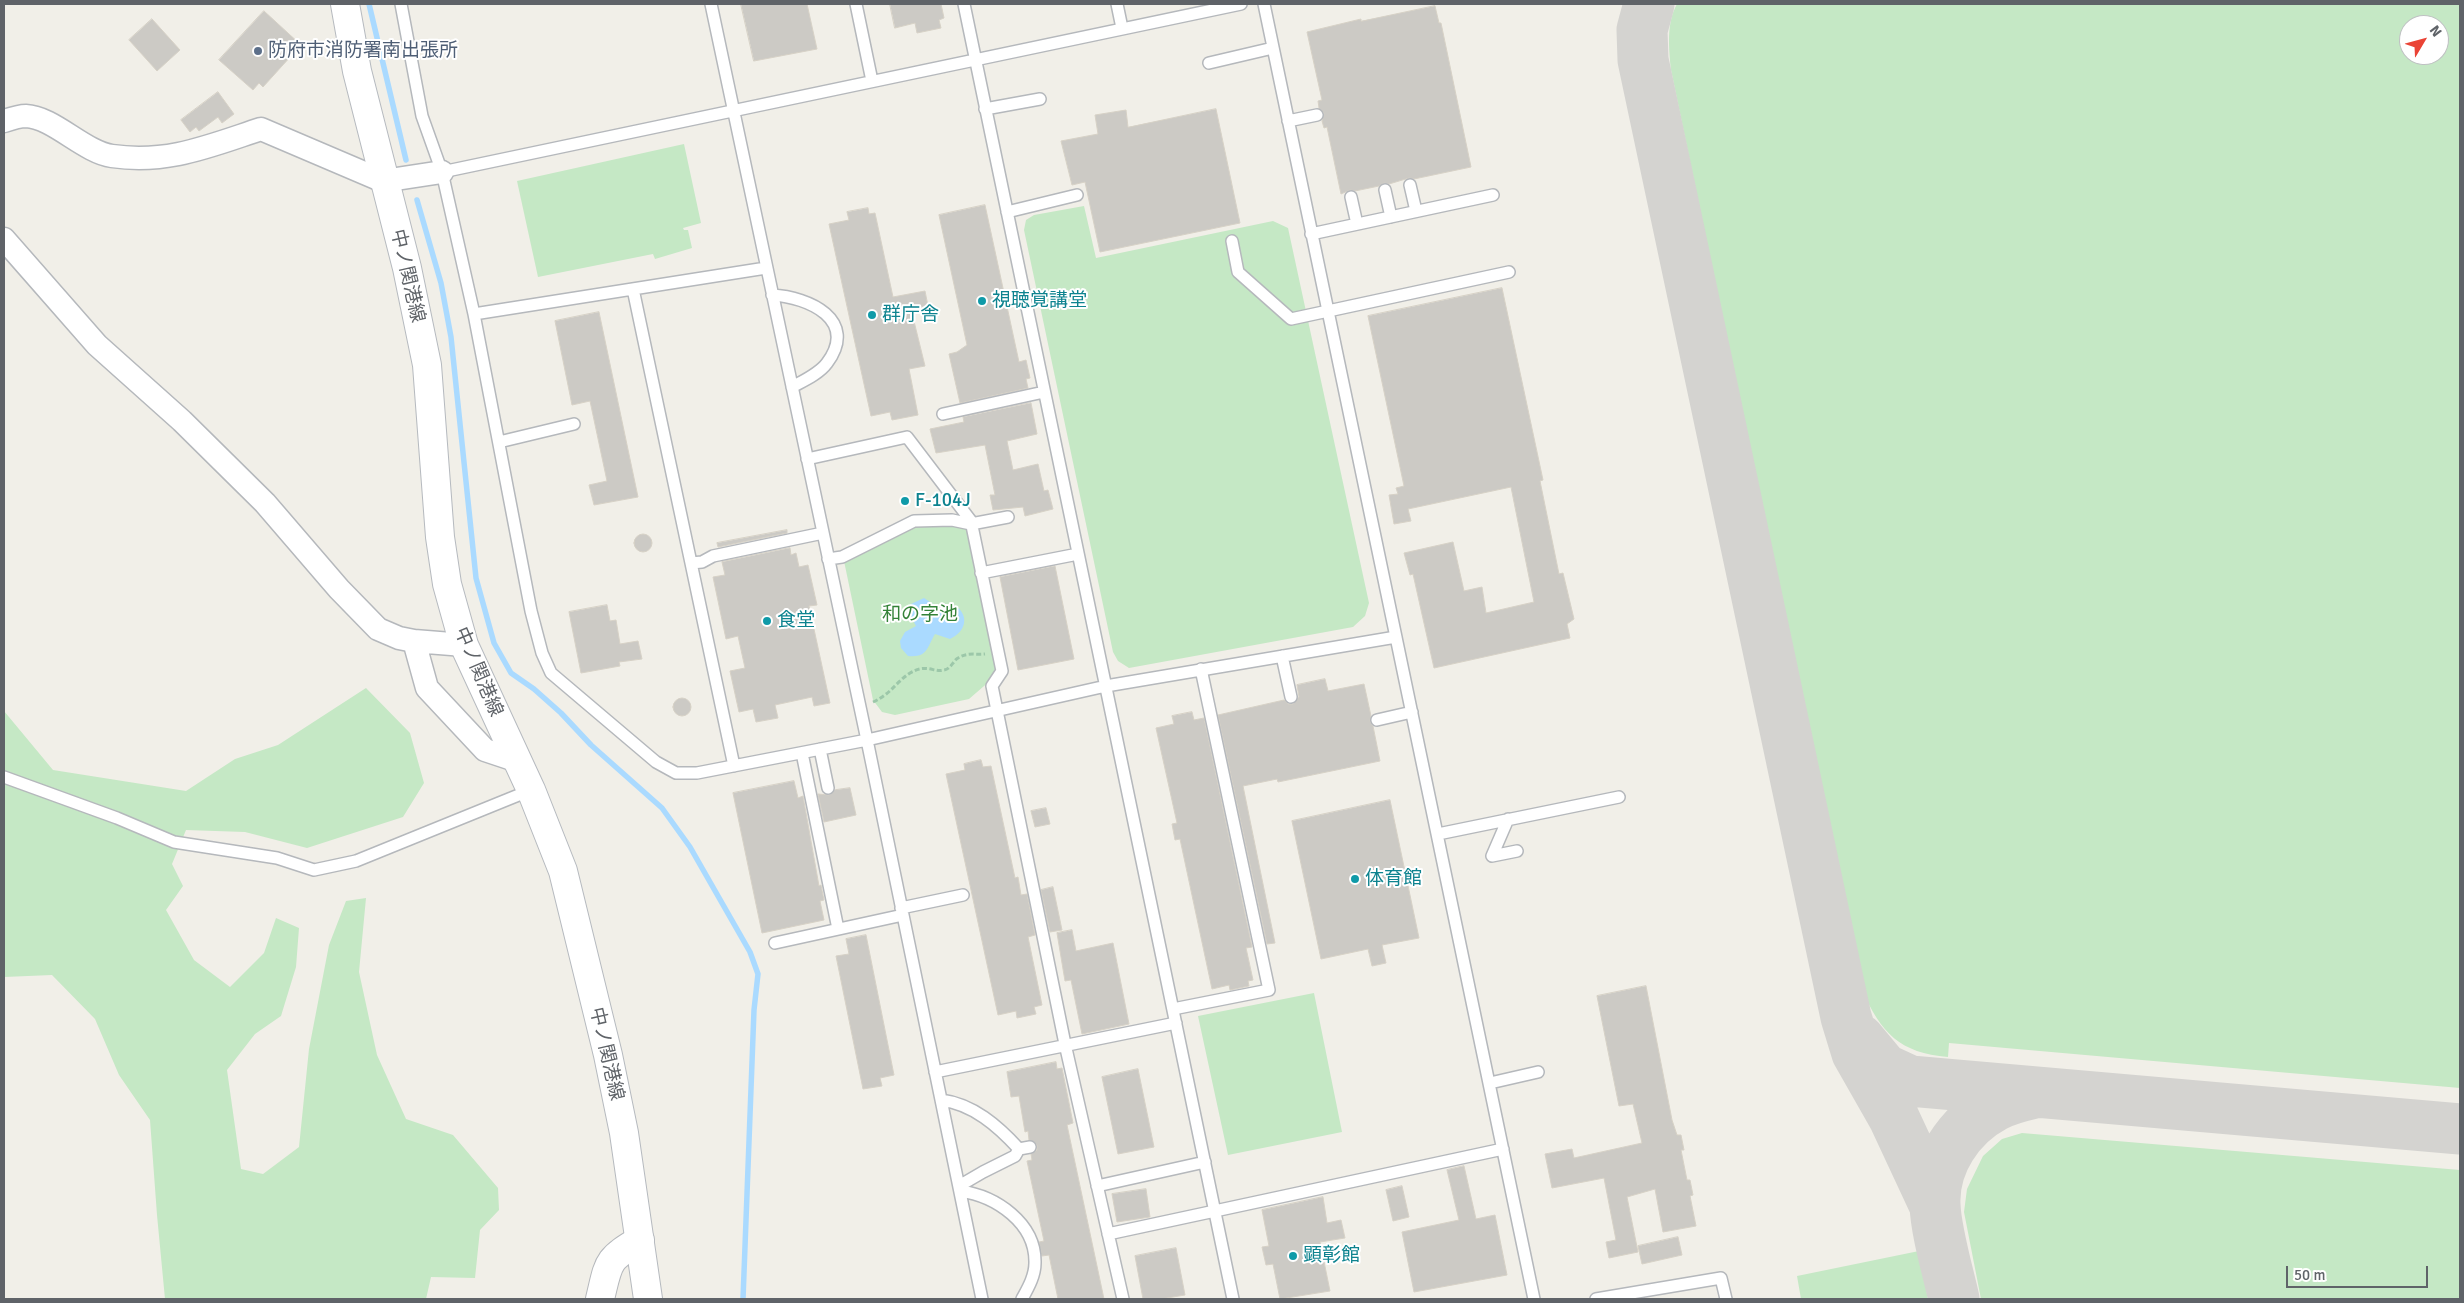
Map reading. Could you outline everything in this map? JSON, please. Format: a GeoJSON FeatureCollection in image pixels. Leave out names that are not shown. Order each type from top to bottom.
{"type":"FeatureCollection","features":[{"type":"Feature","properties":{"kind":"main road","name":"中ノ関港線"},"geometry":{"type":"LineString","coordinates":[[345,4],[357,71],[407,268],[427,365],[441,546],[447,584],[464,645],[531,790],[563,871],[608,1055],[624,1133],[648,1299]]}},
{"type":"Feature","properties":{"kind":"main road"},"geometry":{"type":"LineString","coordinates":[[600,1299],[608,1266],[614,1256],[640,1240]]}},
{"type":"Feature","properties":{"kind":"street"},"geometry":{"type":"LineString","coordinates":[[4,122],[26,116],[42,121],[109,156],[140,159],[180,155],[261,129],[384,181],[442,172]]}},
{"type":"Feature","properties":{"kind":"street"},"geometry":{"type":"LineString","coordinates":[[4,239],[97,345],[182,421],[265,504],[378,629],[399,638],[414,641],[464,645]]}},
{"type":"Feature","properties":{"kind":"street"},"geometry":{"type":"LineString","coordinates":[[414,641],[427,688],[485,750],[518,762]]}},
{"type":"Feature","properties":{"kind":"lane"},"geometry":{"type":"LineString","coordinates":[[401,4],[422,116],[442,172],[474,314],[531,611],[542,653],[551,673],[656,762],[676,773],[697,773],[867,740],[1106,686],[1396,637]]}},
{"type":"Feature","properties":{"kind":"lane"},"geometry":{"type":"LineString","coordinates":[[711,4],[867,740],[982,1299]]}},
{"type":"Feature","properties":{"kind":"lane"},"geometry":{"type":"LineString","coordinates":[[856,4],[872,81]]}},
{"type":"Feature","properties":{"kind":"lane"},"geometry":{"type":"LineString","coordinates":[[964,4],[1233,1299]]}},
{"type":"Feature","properties":{"kind":"lane"},"geometry":{"type":"LineString","coordinates":[[1117,4],[1122,28]]}},
{"type":"Feature","properties":{"kind":"lane"},"geometry":{"type":"LineString","coordinates":[[442,172],[1241,4]]}},
{"type":"Feature","properties":{"kind":"lane"},"geometry":{"type":"LineString","coordinates":[[1264,4],[1534,1299]]}},
{"type":"Feature","properties":{"kind":"lane"},"geometry":{"type":"LineString","coordinates":[[1210,63],[1273,48]]}},
{"type":"Feature","properties":{"kind":"lane"},"geometry":{"type":"LineString","coordinates":[[985,109],[1040,99]]}},
{"type":"Feature","properties":{"kind":"lane"},"geometry":{"type":"LineString","coordinates":[[1288,120],[1317,115]]}},
{"type":"Feature","properties":{"kind":"lane"},"geometry":{"type":"LineString","coordinates":[[1410,185],[1416,211]]}},
{"type":"Feature","properties":{"kind":"lane"},"geometry":{"type":"LineString","coordinates":[[1384,190],[1391,217]]}},
{"type":"Feature","properties":{"kind":"lane"},"geometry":{"type":"LineString","coordinates":[[1007,212],[1077,194]]}},
{"type":"Feature","properties":{"kind":"lane"},"geometry":{"type":"LineString","coordinates":[[1311,234],[1493,195]]}},
{"type":"Feature","properties":{"kind":"lane"},"geometry":{"type":"LineString","coordinates":[[1351,197],[1357,224]]}},
{"type":"Feature","properties":{"kind":"lane"},"geometry":{"type":"LineString","coordinates":[[1232,241],[1238,272],[1291,319],[1509,272]]}},
{"type":"Feature","properties":{"kind":"lane"},"geometry":{"type":"LineString","coordinates":[[474,314],[766,268]]}},
{"type":"Feature","properties":{"kind":"lane"},"geometry":{"type":"LineString","coordinates":[[633,289],[734,766]]}},
{"type":"Feature","properties":{"kind":"lane"},"geometry":{"type":"LineString","coordinates":[[772,295],[785,295],[814,305],[827,313],[835,325],[837,340],[835,351],[826,365],[792,387]]}},
{"type":"Feature","properties":{"kind":"lane"},"geometry":{"type":"LineString","coordinates":[[943,414],[1044,392]]}},
{"type":"Feature","properties":{"kind":"lane"},"geometry":{"type":"LineString","coordinates":[[499,442],[574,424]]}},
{"type":"Feature","properties":{"kind":"lane"},"geometry":{"type":"LineString","coordinates":[[807,458],[907,437],[971,524],[1002,671],[992,686],[1065,1044],[1122,1299]]}},
{"type":"Feature","properties":{"kind":"lane"},"geometry":{"type":"LineString","coordinates":[[828,559],[842,557],[914,521],[952,520],[971,524],[1008,517]]}},
{"type":"Feature","properties":{"kind":"lane"},"geometry":{"type":"LineString","coordinates":[[691,563],[702,562],[713,556],[823,533]]}},
{"type":"Feature","properties":{"kind":"lane"},"geometry":{"type":"LineString","coordinates":[[981,573],[1078,554]]}},
{"type":"Feature","properties":{"kind":"lane"},"geometry":{"type":"LineString","coordinates":[[1282,656],[1291,697]]}},
{"type":"Feature","properties":{"kind":"lane"},"geometry":{"type":"LineString","coordinates":[[1173,1009],[1269,990],[1201,670]]}},
{"type":"Feature","properties":{"kind":"lane"},"geometry":{"type":"LineString","coordinates":[[1377,720],[1412,712]]}},
{"type":"Feature","properties":{"kind":"lane"},"geometry":{"type":"LineString","coordinates":[[820,749],[828,788]]}},
{"type":"Feature","properties":{"kind":"lane"},"geometry":{"type":"LineString","coordinates":[[802,753],[838,929]]}},
{"type":"Feature","properties":{"kind":"lane"},"geometry":{"type":"LineString","coordinates":[[4,777],[117,818],[174,842],[277,858],[314,870],[356,861],[531,790]]}},
{"type":"Feature","properties":{"kind":"lane"},"geometry":{"type":"LineString","coordinates":[[1438,834],[1619,797]]}},
{"type":"Feature","properties":{"kind":"lane"},"geometry":{"type":"LineString","coordinates":[[1508,820],[1492,856],[1517,851]]}},
{"type":"Feature","properties":{"kind":"lane"},"geometry":{"type":"LineString","coordinates":[[775,943],[838,929],[962,895]]}},
{"type":"Feature","properties":{"kind":"lane"},"geometry":{"type":"LineString","coordinates":[[935,1072],[1065,1044],[1176,1023]]}},
{"type":"Feature","properties":{"kind":"lane"},"geometry":{"type":"LineString","coordinates":[[1490,1083],[1538,1072]]}},
{"type":"Feature","properties":{"kind":"lane"},"geometry":{"type":"LineString","coordinates":[[941,1100],[966,1106],[1025,1148],[1016,1156],[983,1172],[959,1189]]}},
{"type":"Feature","properties":{"kind":"lane"},"geometry":{"type":"LineString","coordinates":[[1108,1234],[1503,1149]]}},
{"type":"Feature","properties":{"kind":"lane"},"geometry":{"type":"LineString","coordinates":[[1097,1186],[1204,1162]]}},
{"type":"Feature","properties":{"kind":"lane"},"geometry":{"type":"LineString","coordinates":[[959,1189],[994,1202],[1016,1218],[1031,1236],[1036,1262],[1033,1276],[1022,1299]]}},
{"type":"Feature","properties":{"kind":"lane"},"geometry":{"type":"LineString","coordinates":[[1596,1299],[1628,1297],[1721,1278],[1726,1299]]}},
{"type":"Feature","properties":{"kind":"path"},"geometry":{"type":"LineString","coordinates":[[874,702],[887,695],[911,673],[928,667],[941,671],[946,670],[960,657],[970,654],[986,654],[997,647]]}},
{"type":"Feature","properties":{"kind":"green space"},"geometry":{"type":"Polygon","coordinates":[[[1677,4],[2460,4],[2460,1088],[1949,1043],[1948,1057],[1917,1051],[1894,1038],[1885,1029],[1869,1005],[1862,990],[1671,70],[1669,36],[1671,19],[1677,4]]]}},
{"type":"Feature","properties":{"kind":"green space"},"geometry":{"type":"Polygon","coordinates":[[[684,144],[701,223],[683,228],[688,230],[692,248],[655,259],[653,254],[538,277],[517,181],[684,144]]]}},
{"type":"Feature","properties":{"kind":"green space"},"geometry":{"type":"Polygon","coordinates":[[[1084,206],[1096,258],[1273,221],[1288,228],[1369,603],[1365,616],[1353,627],[1129,668],[1118,661],[1113,652],[1024,230],[1026,220],[1034,215],[1084,206]]]}},
{"type":"Feature","properties":{"kind":"green space","name":"和の字池"},"geometry":{"type":"Polygon","coordinates":[[[954,525],[967,528],[996,669],[991,680],[969,699],[895,715],[882,712],[873,700],[844,561],[915,526],[954,525]]]}},
{"type":"Feature","properties":{"kind":"green space"},"geometry":{"type":"Polygon","coordinates":[[[366,688],[410,733],[424,783],[403,817],[307,848],[245,832],[186,830],[172,864],[183,886],[166,910],[194,960],[230,987],[264,953],[276,918],[299,928],[296,967],[281,1016],[255,1034],[227,1070],[241,1169],[263,1174],[299,1147],[309,1049],[329,945],[346,901],[366,898],[359,972],[377,1055],[406,1119],[453,1135],[498,1188],[499,1210],[480,1230],[475,1278],[431,1277],[426,1299],[165,1299],[150,1120],[119,1075],[95,1019],[52,975],[4,977],[4,711],[53,770],[186,791],[235,759],[278,745],[366,688]]]}},
{"type":"Feature","properties":{"kind":"green space"},"geometry":{"type":"Polygon","coordinates":[[[1314,993],[1342,1132],[1228,1155],[1198,1016],[1314,993]]]}},
{"type":"Feature","properties":{"kind":"green space"},"geometry":{"type":"Polygon","coordinates":[[[2022,1133],[2460,1170],[2460,1299],[1981,1299],[1964,1212],[1967,1189],[1983,1156],[2002,1139],[2022,1133]]]}},
{"type":"Feature","properties":{"kind":"green space"},"geometry":{"type":"Polygon","coordinates":[[[1919,1251],[1928,1299],[1801,1299],[1797,1276],[1919,1251]]]}},
{"type":"Feature","properties":{"kind":"water"},"geometry":{"type":"Polygon","coordinates":[[[924,598],[933,604],[934,617],[947,606],[956,606],[963,615],[964,624],[959,632],[950,639],[935,634],[926,651],[920,655],[908,656],[901,648],[900,641],[905,632],[916,626],[907,609],[911,604],[924,598]]]}},
{"type":"Feature","properties":{"kind":"building"},"geometry":{"type":"Polygon","coordinates":[[[741,4],[807,4],[817,49],[754,61],[741,4]]]}},
{"type":"Feature","properties":{"kind":"building"},"geometry":{"type":"Polygon","coordinates":[[[890,4],[941,4],[944,18],[939,20],[941,28],[917,33],[915,23],[895,28],[890,4]]]}},
{"type":"Feature","properties":{"kind":"building"},"geometry":{"type":"Polygon","coordinates":[[[1435,6],[1439,23],[1441,23],[1471,167],[1414,179],[1409,178],[1389,184],[1384,183],[1379,186],[1355,191],[1350,190],[1341,194],[1327,127],[1324,128],[1322,121],[1324,113],[1319,108],[1318,101],[1322,100],[1307,32],[1361,19],[1361,21],[1435,6]]]}},
{"type":"Feature","properties":{"kind":"building"},"geometry":{"type":"Polygon","coordinates":[[[264,11],[301,45],[263,87],[259,83],[253,90],[219,60],[264,11]]]}},
{"type":"Feature","properties":{"kind":"building"},"geometry":{"type":"Polygon","coordinates":[[[152,19],[180,50],[157,71],[129,40],[152,19]]]}},
{"type":"Feature","properties":{"kind":"building"},"geometry":{"type":"Polygon","coordinates":[[[218,92],[234,114],[222,123],[218,117],[199,131],[196,127],[190,132],[181,120],[218,92]]]}},
{"type":"Feature","properties":{"kind":"building"},"geometry":{"type":"Polygon","coordinates":[[[1216,109],[1240,223],[1100,252],[1085,182],[1072,185],[1061,141],[1098,134],[1095,115],[1126,110],[1128,127],[1216,109]]]}},
{"type":"Feature","properties":{"kind":"building","name":"視聴覚講堂"},"geometry":{"type":"Polygon","coordinates":[[[985,205],[1019,362],[1026,360],[1030,378],[1026,379],[1028,388],[960,403],[949,354],[957,352],[967,345],[939,215],[985,205]]]}},
{"type":"Feature","properties":{"kind":"building","name":"群庁舎"},"geometry":{"type":"Polygon","coordinates":[[[868,208],[869,214],[875,213],[893,297],[925,291],[928,306],[911,309],[925,366],[909,369],[918,415],[892,420],[890,412],[871,416],[829,224],[849,220],[847,212],[868,208]]]}},
{"type":"Feature","properties":{"kind":"building"},"geometry":{"type":"Polygon","coordinates":[[[1502,288],[1543,480],[1540,481],[1559,574],[1563,573],[1574,619],[1567,624],[1570,638],[1434,668],[1413,574],[1410,575],[1404,553],[1453,542],[1464,591],[1482,587],[1486,613],[1534,602],[1511,487],[1408,509],[1411,521],[1394,524],[1389,495],[1398,494],[1396,488],[1404,486],[1368,316],[1502,288]]]}},
{"type":"Feature","properties":{"kind":"building"},"geometry":{"type":"Polygon","coordinates":[[[599,312],[638,497],[594,505],[589,485],[607,481],[590,401],[572,405],[555,321],[599,312]]]}},
{"type":"Feature","properties":{"kind":"building"},"geometry":{"type":"Polygon","coordinates":[[[1031,403],[1037,434],[1007,441],[1013,470],[1038,464],[1044,491],[1048,490],[1053,509],[1025,516],[1023,507],[993,510],[990,495],[995,495],[985,445],[936,453],[930,429],[964,422],[963,417],[1031,403]]]}},
{"type":"Feature","properties":{"kind":"building"},"geometry":{"type":"Polygon","coordinates":[[[787,530],[787,533],[718,547],[717,543],[787,530]]]}},
{"type":"Feature","properties":{"kind":"building"},"geometry":{"type":"Polygon","coordinates":[[[643,534],[649,537],[652,543],[649,549],[643,552],[637,549],[634,543],[637,537],[643,534]]]}},
{"type":"Feature","properties":{"kind":"building","name":"食堂"},"geometry":{"type":"Polygon","coordinates":[[[790,548],[791,555],[796,553],[799,567],[808,565],[817,605],[809,606],[830,703],[814,706],[812,697],[775,705],[778,718],[756,722],[753,709],[739,712],[730,671],[745,668],[738,636],[726,639],[713,577],[725,575],[722,562],[790,548]]]}},
{"type":"Feature","properties":{"kind":"building"},"geometry":{"type":"Polygon","coordinates":[[[1055,566],[1074,659],[1018,670],[1000,577],[1055,566]]]}},
{"type":"Feature","properties":{"kind":"building"},"geometry":{"type":"Polygon","coordinates":[[[607,605],[610,621],[616,620],[620,644],[638,641],[642,659],[619,662],[620,666],[581,673],[569,612],[607,605]]]}},
{"type":"Feature","properties":{"kind":"building"},"geometry":{"type":"Polygon","coordinates":[[[1325,679],[1328,691],[1364,684],[1371,716],[1370,721],[1373,726],[1380,761],[1278,782],[1277,779],[1243,786],[1275,943],[1267,944],[1218,715],[1284,700],[1288,704],[1293,704],[1299,697],[1297,685],[1325,679]]]}},
{"type":"Feature","properties":{"kind":"building"},"geometry":{"type":"Polygon","coordinates":[[[682,698],[688,701],[691,707],[688,713],[682,716],[676,713],[673,707],[676,701],[682,698]]]}},
{"type":"Feature","properties":{"kind":"building"},"geometry":{"type":"Polygon","coordinates":[[[1192,712],[1194,720],[1204,718],[1252,947],[1246,948],[1253,980],[1248,981],[1249,986],[1230,990],[1229,985],[1212,989],[1180,839],[1175,840],[1172,824],[1177,823],[1156,728],[1174,724],[1172,716],[1192,712]]]}},
{"type":"Feature","properties":{"kind":"building"},"geometry":{"type":"Polygon","coordinates":[[[981,760],[983,767],[991,766],[1015,878],[1018,877],[1021,895],[1027,894],[1035,935],[1028,937],[1042,1005],[1034,1007],[1036,1014],[1017,1018],[1016,1011],[998,1015],[946,774],[965,770],[964,764],[981,760]]]}},
{"type":"Feature","properties":{"kind":"building"},"geometry":{"type":"Polygon","coordinates":[[[794,781],[798,798],[803,796],[819,886],[821,885],[824,900],[820,901],[824,920],[762,933],[733,793],[794,781]]]}},
{"type":"Feature","properties":{"kind":"building"},"geometry":{"type":"Polygon","coordinates":[[[850,788],[856,815],[824,822],[818,794],[829,795],[835,790],[850,788]]]}},
{"type":"Feature","properties":{"kind":"building","name":"体育館"},"geometry":{"type":"Polygon","coordinates":[[[1390,800],[1419,938],[1382,945],[1386,963],[1372,966],[1368,949],[1321,959],[1292,821],[1390,800]]]}},
{"type":"Feature","properties":{"kind":"building"},"geometry":{"type":"Polygon","coordinates":[[[1046,808],[1050,824],[1035,827],[1031,811],[1046,808]]]}},
{"type":"Feature","properties":{"kind":"building"},"geometry":{"type":"Polygon","coordinates":[[[1053,887],[1062,930],[1050,932],[1041,890],[1053,887]]]}},
{"type":"Feature","properties":{"kind":"building"},"geometry":{"type":"Polygon","coordinates":[[[1072,930],[1076,951],[1113,943],[1129,1024],[1082,1034],[1071,980],[1065,981],[1057,933],[1072,930]]]}},
{"type":"Feature","properties":{"kind":"building"},"geometry":{"type":"Polygon","coordinates":[[[866,935],[894,1075],[880,1078],[882,1086],[863,1089],[836,956],[849,954],[846,939],[866,935]]]}},
{"type":"Feature","properties":{"kind":"building"},"geometry":{"type":"Polygon","coordinates":[[[1646,986],[1672,1120],[1677,1135],[1681,1135],[1684,1150],[1681,1150],[1687,1180],[1690,1180],[1693,1195],[1690,1196],[1696,1226],[1663,1232],[1655,1189],[1627,1197],[1638,1252],[1609,1258],[1606,1242],[1616,1240],[1604,1178],[1552,1188],[1545,1154],[1572,1149],[1574,1158],[1642,1143],[1633,1104],[1619,1106],[1597,996],[1646,986]]]}},
{"type":"Feature","properties":{"kind":"building"},"geometry":{"type":"Polygon","coordinates":[[[1056,1062],[1057,1069],[1062,1068],[1073,1123],[1067,1125],[1104,1299],[1058,1299],[1049,1255],[1042,1256],[1039,1242],[1044,1241],[1027,1161],[1032,1160],[1031,1154],[1037,1150],[1037,1145],[1029,1140],[1028,1131],[1025,1132],[1019,1096],[1011,1097],[1007,1072],[1056,1062]]]}},
{"type":"Feature","properties":{"kind":"building"},"geometry":{"type":"Polygon","coordinates":[[[1138,1069],[1154,1147],[1118,1154],[1102,1077],[1138,1069]]]}},
{"type":"Feature","properties":{"kind":"building"},"geometry":{"type":"Polygon","coordinates":[[[1464,1166],[1476,1219],[1495,1215],[1507,1275],[1414,1292],[1402,1232],[1459,1220],[1447,1170],[1464,1166]]]}},
{"type":"Feature","properties":{"kind":"building"},"geometry":{"type":"Polygon","coordinates":[[[1402,1186],[1409,1217],[1393,1221],[1386,1190],[1402,1186]]]}},
{"type":"Feature","properties":{"kind":"building"},"geometry":{"type":"Polygon","coordinates":[[[1146,1189],[1150,1217],[1117,1222],[1112,1194],[1146,1189]]]}},
{"type":"Feature","properties":{"kind":"building","name":"顕彰館"},"geometry":{"type":"Polygon","coordinates":[[[1323,1197],[1327,1223],[1341,1220],[1345,1238],[1320,1242],[1330,1291],[1280,1299],[1273,1264],[1266,1265],[1262,1247],[1269,1246],[1262,1210],[1323,1197]]]}},
{"type":"Feature","properties":{"kind":"building"},"geometry":{"type":"Polygon","coordinates":[[[1678,1237],[1682,1255],[1642,1264],[1638,1246],[1678,1237]]]}},
{"type":"Feature","properties":{"kind":"building"},"geometry":{"type":"Polygon","coordinates":[[[1176,1248],[1185,1295],[1161,1299],[1143,1299],[1135,1256],[1176,1248]]]}},
{"type":"Feature","properties":{"kind":"waterway"},"geometry":{"type":"LineString","coordinates":[[369,4],[406,160]]}},
{"type":"Feature","properties":{"kind":"waterway"},"geometry":{"type":"LineString","coordinates":[[417,200],[441,283],[451,337],[476,578],[494,643],[511,673],[534,689],[561,713],[591,745],[662,808],[690,847],[750,952],[758,974],[754,1010],[743,1299]]}},
{"type":"Feature","properties":{"kind":"taxiway"},"geometry":{"type":"LineString","coordinates":[[1649,4],[1642,30],[1643,60],[1846,1017],[1857,1053],[1894,1118],[1935,1206]]}},
{"type":"Feature","properties":{"kind":"taxiway"},"geometry":{"type":"LineString","coordinates":[[1859,1039],[1884,1069],[1910,1081],[2460,1129]]}},
{"type":"Feature","properties":{"kind":"taxiway"},"geometry":{"type":"LineString","coordinates":[[1954,1299],[1936,1216],[1935,1205],[1938,1175],[1951,1147],[1970,1124],[1982,1114],[2005,1101],[2035,1093]]}},
{"type":"Feature","properties":{"kind":"place","name":"防府市消防署南出張所"},"geometry":{"type":"Point","coordinates":[258,51]}},
{"type":"Feature","properties":{"kind":"place","name":"視聴覚講堂"},"geometry":{"type":"Point","coordinates":[982,301]}},
{"type":"Feature","properties":{"kind":"place","name":"群庁舎"},"geometry":{"type":"Point","coordinates":[872,315]}},
{"type":"Feature","properties":{"kind":"place","name":"F-104J"},"geometry":{"type":"Point","coordinates":[905,501]}},
{"type":"Feature","properties":{"kind":"place","name":"食堂"},"geometry":{"type":"Point","coordinates":[767,621]}},
{"type":"Feature","properties":{"kind":"place","name":"体育館"},"geometry":{"type":"Point","coordinates":[1355,879]}},
{"type":"Feature","properties":{"kind":"place","name":"顕彰館"},"geometry":{"type":"Point","coordinates":[1293,1256]}}]}
